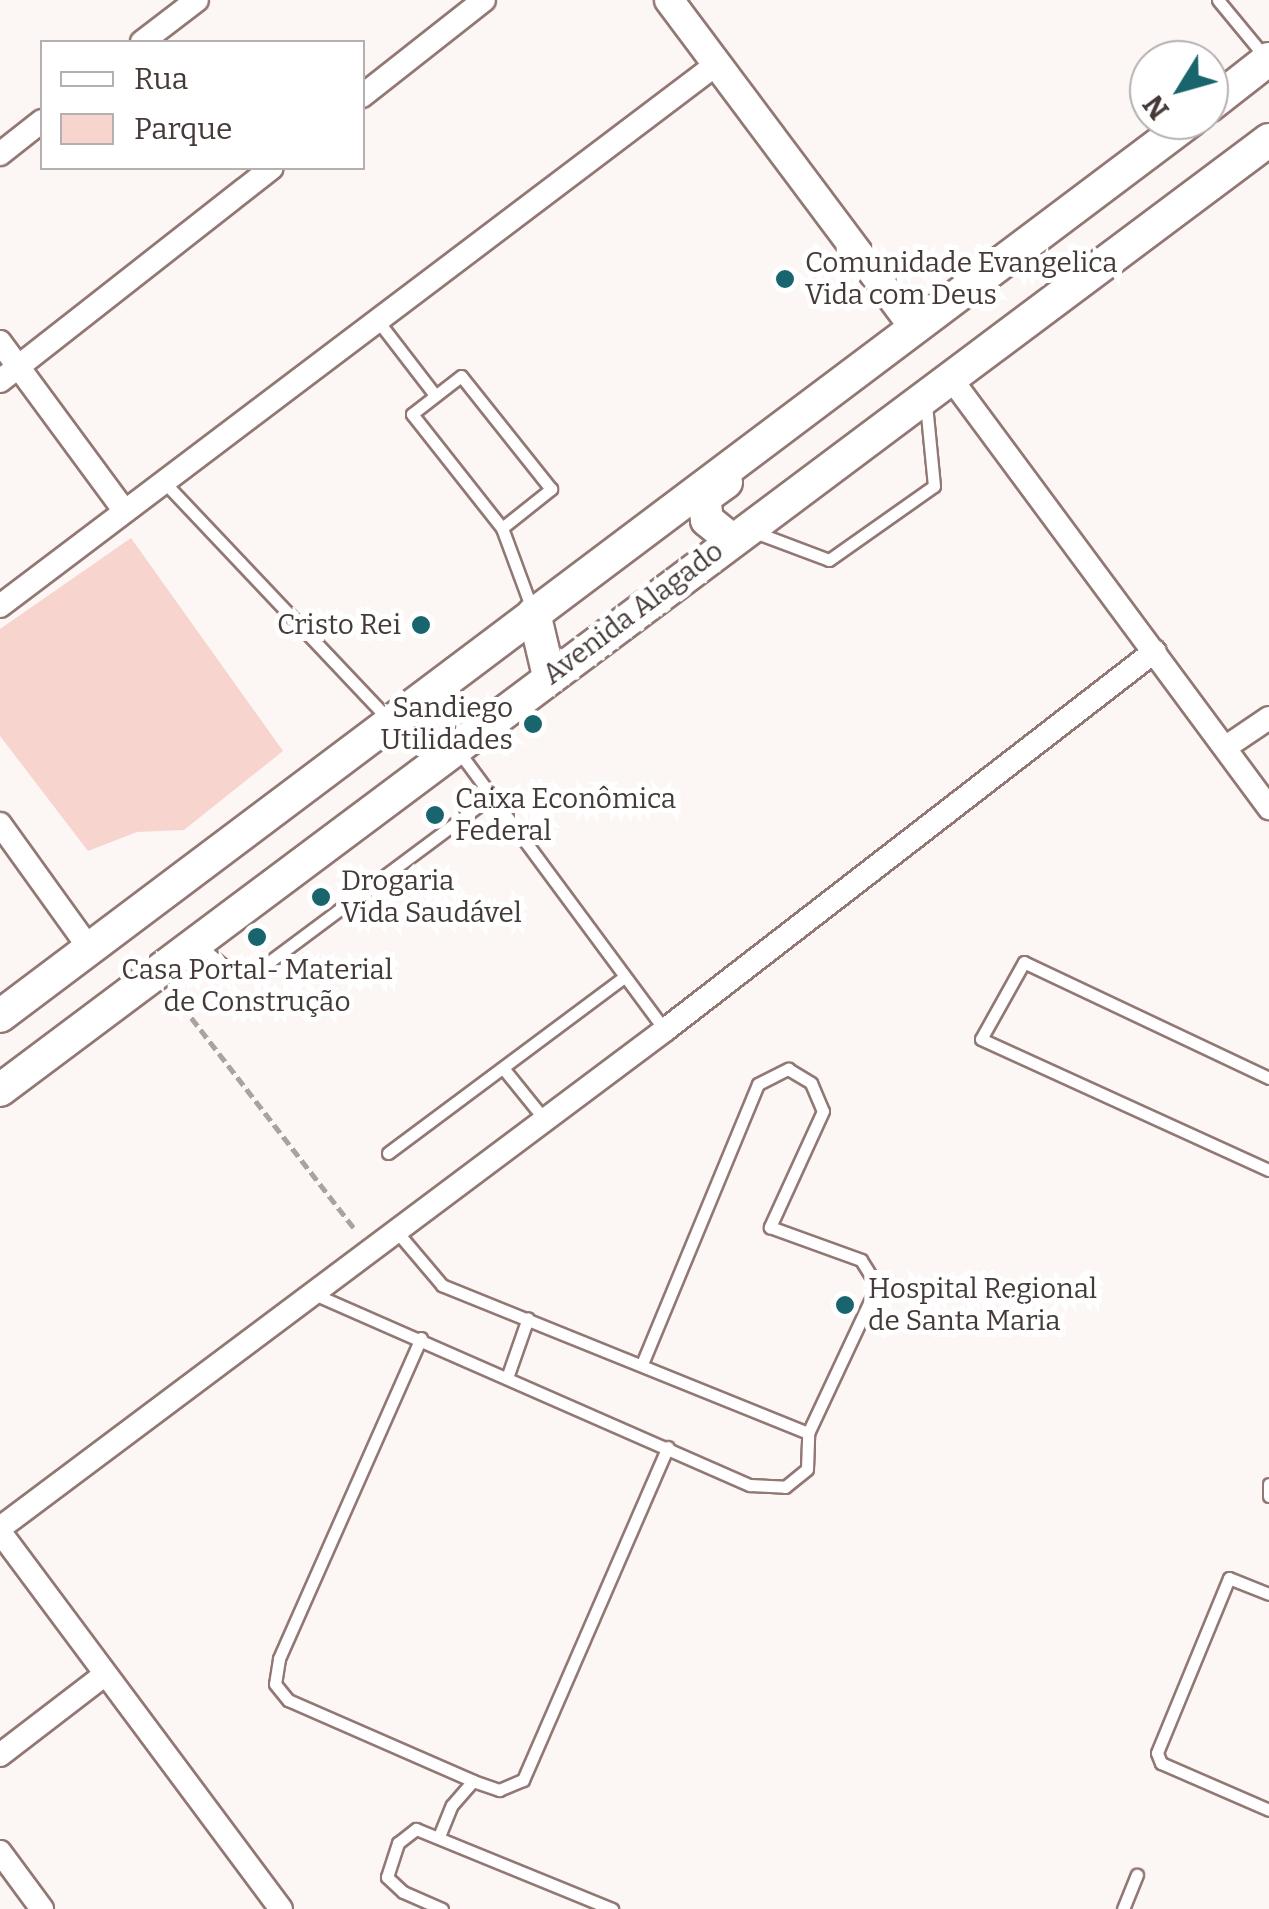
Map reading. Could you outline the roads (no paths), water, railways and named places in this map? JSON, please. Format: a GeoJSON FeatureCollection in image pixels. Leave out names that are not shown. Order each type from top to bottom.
{"type":"FeatureCollection","features":[{"type":"Feature","properties":{"kind":"main road"},"geometry":{"type":"LineString","coordinates":[[1229,90],[1268,60]]}},
{"type":"Feature","properties":{"kind":"main road"},"geometry":{"type":"LineString","coordinates":[[0,1016],[1163,140]]}},
{"type":"Feature","properties":{"kind":"main road","name":"Avenida Alagado"},"geometry":{"type":"LineString","coordinates":[[0,1090],[454,744],[939,390],[1269,140]]}},
{"type":"Feature","properties":{"kind":"main road"},"geometry":{"type":"LineString","coordinates":[[740,534],[707,520],[704,498],[799,429],[826,395]]}},
{"type":"Feature","properties":{"kind":"main road"},"geometry":{"type":"LineString","coordinates":[[534,613],[549,676]]}},
{"type":"Feature","properties":{"kind":"street"},"geometry":{"type":"LineString","coordinates":[[145,40],[197,0]]}},
{"type":"Feature","properties":{"kind":"street"},"geometry":{"type":"LineString","coordinates":[[365,94],[484,0]]}},
{"type":"Feature","properties":{"kind":"street"},"geometry":{"type":"LineString","coordinates":[[669,0],[913,326]]}},
{"type":"Feature","properties":{"kind":"street"},"geometry":{"type":"LineString","coordinates":[[0,606],[716,64]]}},
{"type":"Feature","properties":{"kind":"street"},"geometry":{"type":"LineString","coordinates":[[0,154],[40,123]]}},
{"type":"Feature","properties":{"kind":"street"},"geometry":{"type":"LineString","coordinates":[[10,374],[269,170]]}},
{"type":"Feature","properties":{"kind":"street"},"geometry":{"type":"LineString","coordinates":[[0,342],[10,374],[124,510]]}},
{"type":"Feature","properties":{"kind":"street"},"geometry":{"type":"LineString","coordinates":[[939,390],[1156,652],[1269,808]]}},
{"type":"Feature","properties":{"kind":"street"},"geometry":{"type":"LineString","coordinates":[[281,1909],[103,1676],[0,1530],[310,1293],[665,1030],[1156,652]]}},
{"type":"Feature","properties":{"kind":"street"},"geometry":{"type":"LineString","coordinates":[[1226,747],[1269,718]]}},
{"type":"Feature","properties":{"kind":"street"},"geometry":{"type":"LineString","coordinates":[[0,824],[89,948]]}},
{"type":"Feature","properties":{"kind":"street"},"geometry":{"type":"LineString","coordinates":[[0,1754],[103,1676]]}},
{"type":"Feature","properties":{"kind":"street"},"geometry":{"type":"LineString","coordinates":[[0,1852],[42,1909]]}},
{"type":"Feature","properties":{"kind":"lane"},"geometry":{"type":"LineString","coordinates":[[1218,0],[1268,60]]}},
{"type":"Feature","properties":{"kind":"lane"},"geometry":{"type":"LineString","coordinates":[[378,321],[436,396]]}},
{"type":"Feature","properties":{"kind":"lane"},"geometry":{"type":"LineString","coordinates":[[502,528],[551,489],[461,376],[412,414],[502,528],[534,613]]}},
{"type":"Feature","properties":{"kind":"lane"},"geometry":{"type":"LineString","coordinates":[[740,534],[829,560],[934,486],[939,390]]}},
{"type":"Feature","properties":{"kind":"lane"},"geometry":{"type":"LineString","coordinates":[[166,483],[391,722]]}},
{"type":"Feature","properties":{"kind":"lane"},"geometry":{"type":"LineString","coordinates":[[454,744],[665,1030]]}},
{"type":"Feature","properties":{"kind":"lane"},"geometry":{"type":"LineString","coordinates":[[196,942],[232,973],[252,974],[492,796]]}},
{"type":"Feature","properties":{"kind":"lane"},"geometry":{"type":"LineString","coordinates":[[1269,1078],[1024,962],[981,1039],[1269,1170]]}},
{"type":"Feature","properties":{"kind":"lane"},"geometry":{"type":"LineString","coordinates":[[388,1153],[623,978]]}},
{"type":"Feature","properties":{"kind":"lane"},"geometry":{"type":"LineString","coordinates":[[503,1068],[545,1120]]}},
{"type":"Feature","properties":{"kind":"lane"},"geometry":{"type":"LineString","coordinates":[[642,1364],[758,1084],[788,1070],[811,1083],[822,1111],[770,1227],[861,1260],[877,1286],[808,1434]]}},
{"type":"Feature","properties":{"kind":"lane"},"geometry":{"type":"LineString","coordinates":[[310,1293],[769,1490],[796,1481],[807,1469],[812,1444],[808,1434],[442,1285],[397,1232]]}},
{"type":"Feature","properties":{"kind":"lane"},"geometry":{"type":"LineString","coordinates":[[508,1376],[528,1318]]}},
{"type":"Feature","properties":{"kind":"lane"},"geometry":{"type":"LineString","coordinates":[[421,1338],[279,1658],[275,1684],[288,1700],[473,1782],[499,1790],[523,1780],[668,1447]]}},
{"type":"Feature","properties":{"kind":"lane"},"geometry":{"type":"LineString","coordinates":[[1269,1484],[1269,1496]]}},
{"type":"Feature","properties":{"kind":"lane"},"geometry":{"type":"LineString","coordinates":[[1269,1594],[1229,1578],[1157,1753],[1161,1763],[1269,1810]]}},
{"type":"Feature","properties":{"kind":"lane"},"geometry":{"type":"LineString","coordinates":[[440,1834],[452,1806],[473,1782]]}},
{"type":"Feature","properties":{"kind":"lane"},"geometry":{"type":"LineString","coordinates":[[442,1909],[403,1892],[387,1876],[403,1836],[424,1828],[612,1909]]}},
{"type":"Feature","properties":{"kind":"lane"},"geometry":{"type":"LineString","coordinates":[[1123,1909],[1137,1875]]}},
{"type":"Feature","properties":{"kind":"place","name":"Comunidade Evangelica Vida com Deus"},"geometry":{"type":"Point","coordinates":[785,279]}},
{"type":"Feature","properties":{"kind":"place","name":"Cristo Rei"},"geometry":{"type":"Point","coordinates":[421,625]}},
{"type":"Feature","properties":{"kind":"place","name":"Sandiego Utilidades"},"geometry":{"type":"Point","coordinates":[533,724]}},
{"type":"Feature","properties":{"kind":"place","name":"Caixa Econômica Federal"},"geometry":{"type":"Point","coordinates":[435,815]}},
{"type":"Feature","properties":{"kind":"place","name":"Drogaria Vida Saudável"},"geometry":{"type":"Point","coordinates":[321,897]}},
{"type":"Feature","properties":{"kind":"place","name":"Casa Portal- Material de Construção"},"geometry":{"type":"Point","coordinates":[257,937]}},
{"type":"Feature","properties":{"kind":"place","name":"Hospital Regional de Santa Maria"},"geometry":{"type":"Point","coordinates":[845,1305]}}]}
